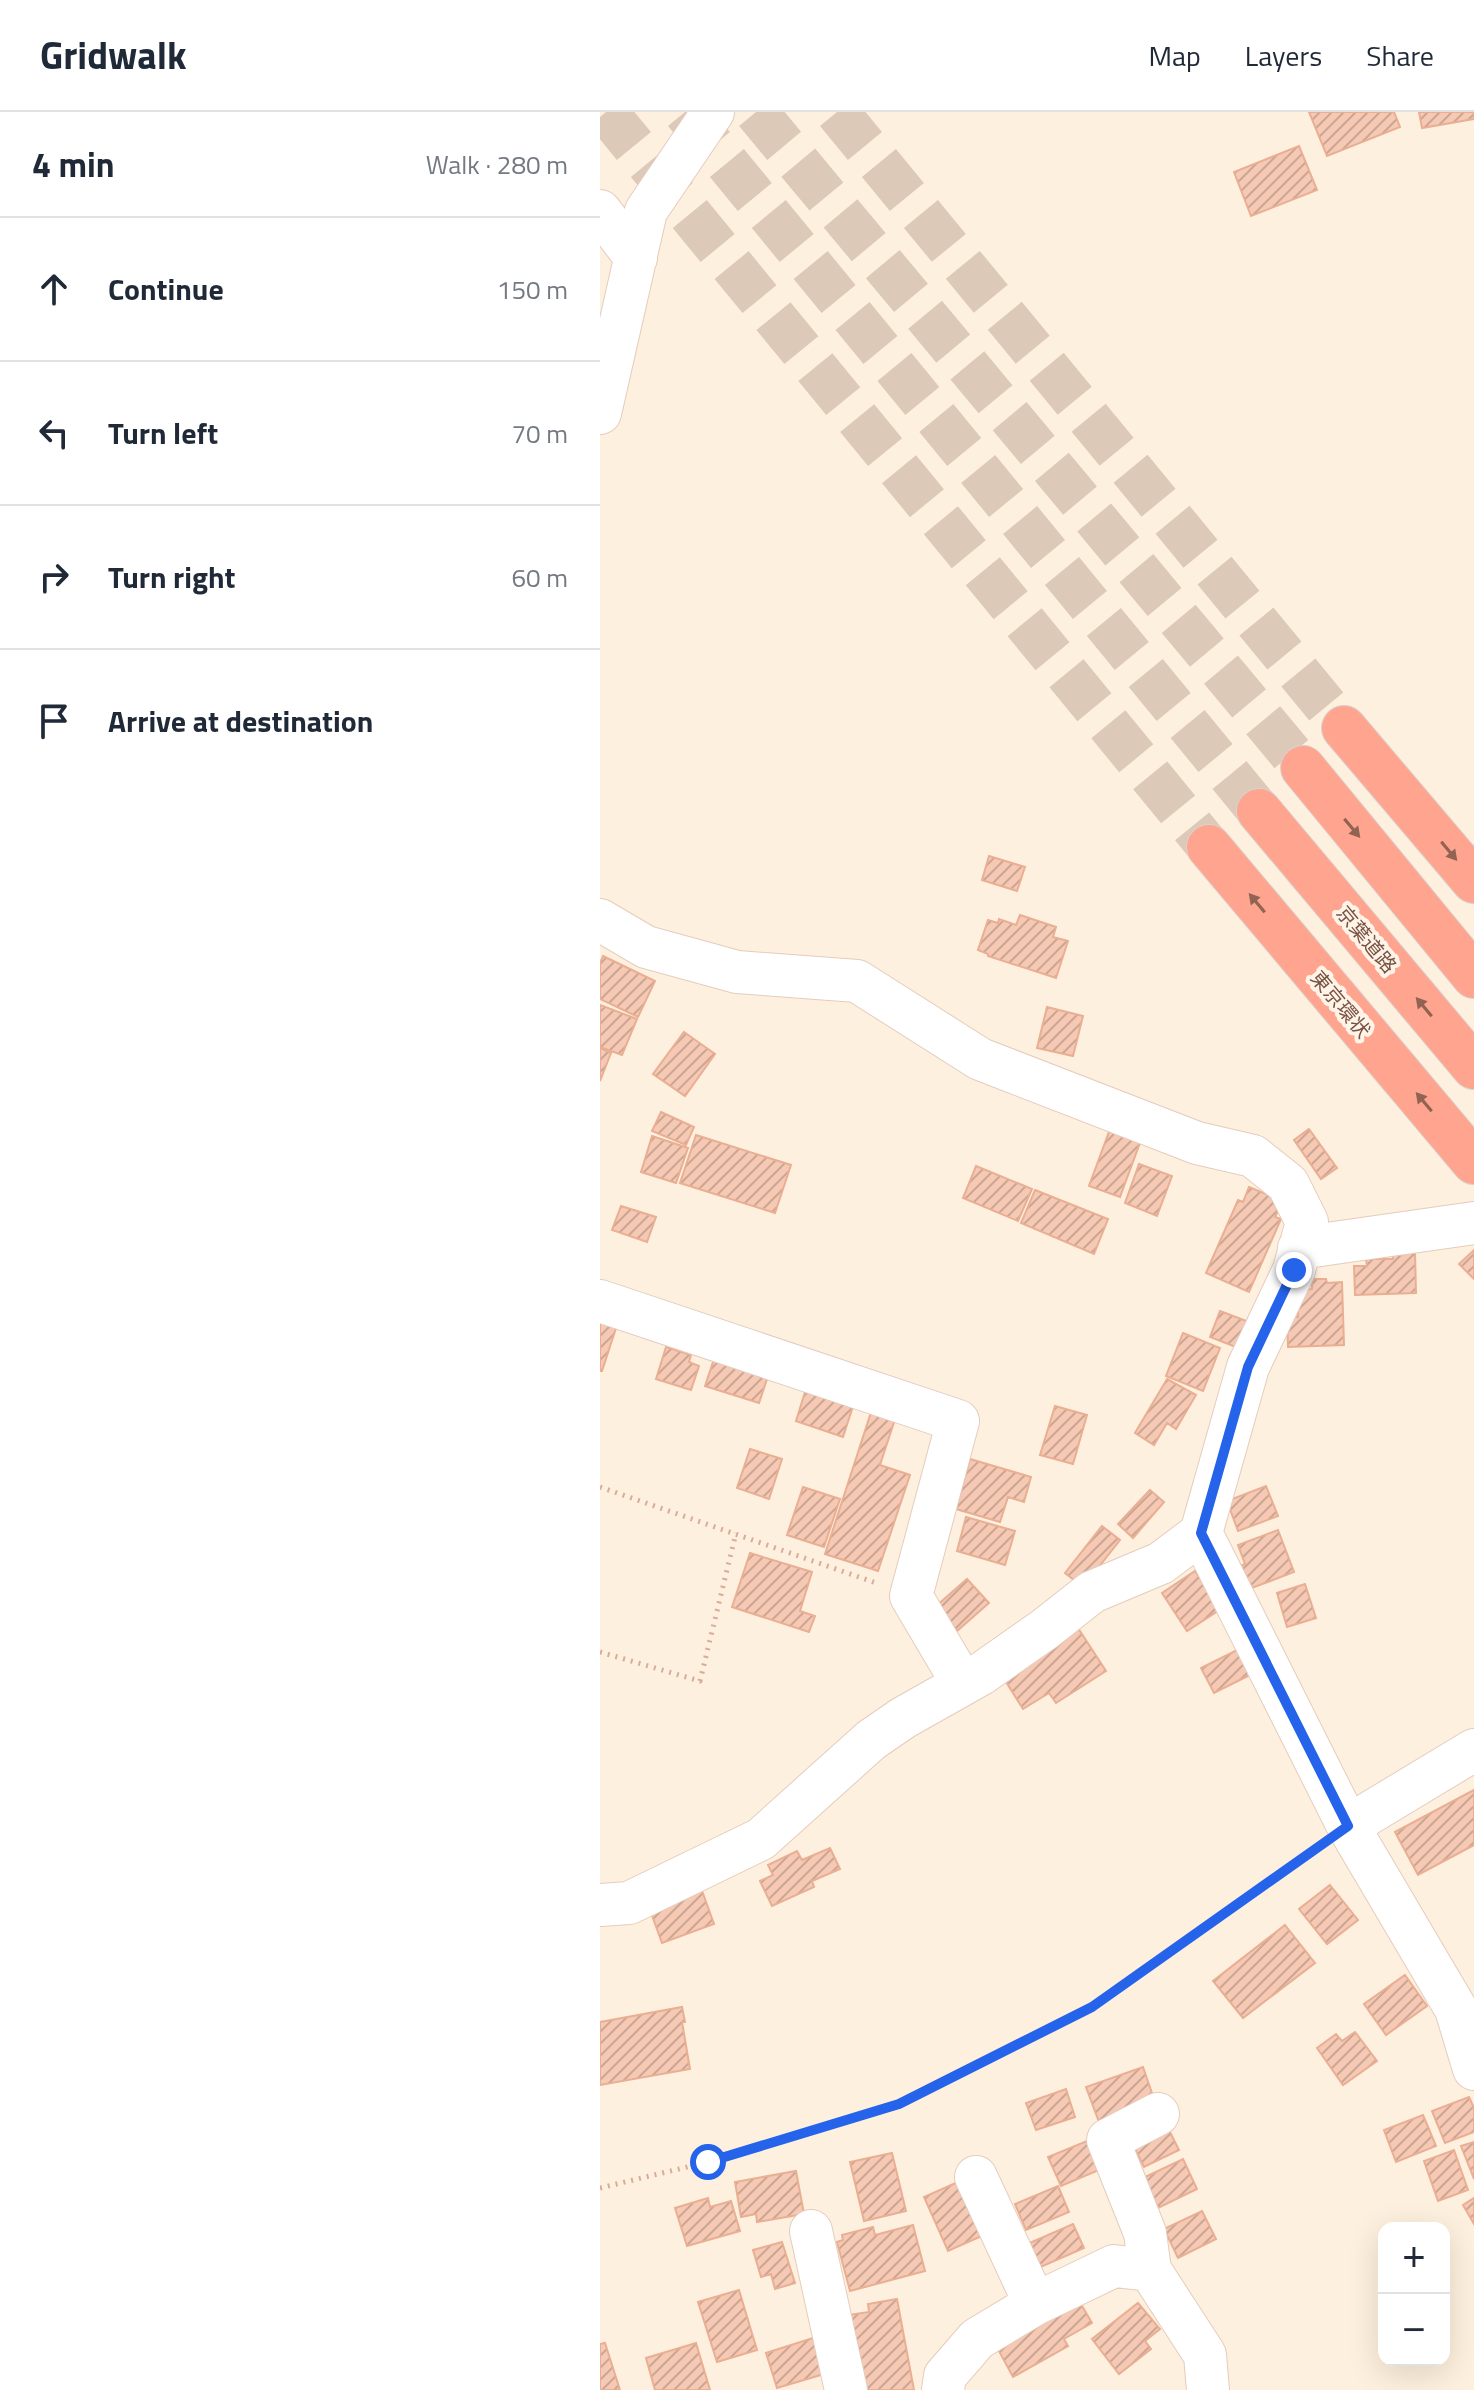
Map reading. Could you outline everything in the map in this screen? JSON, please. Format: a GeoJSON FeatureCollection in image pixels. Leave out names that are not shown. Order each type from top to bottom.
{"type":"FeatureCollection","features":[{"type":"Feature","properties":{"kind":"highway"},"geometry":{"type":"LineString","coordinates":[[1344,728],[1474,881]]}},
{"type":"Feature","properties":{"kind":"highway"},"geometry":{"type":"LineString","coordinates":[[1303,768],[1474,976]]}},
{"type":"Feature","properties":{"kind":"highway","name":"京葉道路"},"geometry":{"type":"LineString","coordinates":[[1259,811],[1474,1067]]}},
{"type":"Feature","properties":{"kind":"highway","name":"東京環状"},"geometry":{"type":"LineString","coordinates":[[1209,847],[1474,1162]]}},
{"type":"Feature","properties":{"kind":"street"},"geometry":{"type":"LineString","coordinates":[[600,413],[646,211],[713,112]]}},
{"type":"Feature","properties":{"kind":"street"},"geometry":{"type":"LineString","coordinates":[[600,211],[636,258]]}},
{"type":"Feature","properties":{"kind":"street"},"geometry":{"type":"LineString","coordinates":[[600,920],[646,947],[737,972],[857,981],[980,1059],[1197,1143],[1253,1156],[1288,1184],[1307,1222],[1294,1270],[1248,1367],[1201,1533],[1161,1563],[1092,1592],[981,1674],[903,1718],[871,1740],[761,1839],[629,1903],[600,1905]]}},
{"type":"Feature","properties":{"kind":"street"},"geometry":{"type":"LineString","coordinates":[[1299,1248],[1474,1223]]}},
{"type":"Feature","properties":{"kind":"street"},"geometry":{"type":"LineString","coordinates":[[600,1301],[958,1421],[911,1596],[963,1684]]}},
{"type":"Feature","properties":{"kind":"street"},"geometry":{"type":"LineString","coordinates":[[1201,1533],[1348,1826],[1456,2009],[1474,2069]]}},
{"type":"Feature","properties":{"kind":"street"},"geometry":{"type":"LineString","coordinates":[[1348,1826],[1474,1750]]}},
{"type":"Feature","properties":{"kind":"street"},"geometry":{"type":"LineString","coordinates":[[1158,2114],[1108,2140],[1145,2233],[1150,2270],[1205,2355],[1208,2390]]}},
{"type":"Feature","properties":{"kind":"street"},"geometry":{"type":"LineString","coordinates":[[976,2177],[1035,2304]]}},
{"type":"Feature","properties":{"kind":"street"},"geometry":{"type":"LineString","coordinates":[[811,2231],[846,2390]]}},
{"type":"Feature","properties":{"kind":"street"},"geometry":{"type":"LineString","coordinates":[[943,2390],[945,2376],[977,2339],[1035,2304],[1114,2266],[1150,2270]]}},
{"type":"Feature","properties":{"kind":"path"},"geometry":{"type":"LineString","coordinates":[[600,1487],[911,1596]]}},
{"type":"Feature","properties":{"kind":"path"},"geometry":{"type":"LineString","coordinates":[[600,1652],[700,1681],[736,1533]]}},
{"type":"Feature","properties":{"kind":"path"},"geometry":{"type":"LineString","coordinates":[[600,2188],[708,2162],[899,2104],[1092,2007],[1348,1826]]}},
{"type":"Feature","properties":{"kind":"building"},"geometry":{"type":"Polygon","coordinates":[[[1309,112],[1394,112],[1400,127],[1327,156],[1309,112]]]}},
{"type":"Feature","properties":{"kind":"building"},"geometry":{"type":"Polygon","coordinates":[[[1419,112],[1474,112],[1474,119],[1422,128],[1419,112]]]}},
{"type":"Feature","properties":{"kind":"building"},"geometry":{"type":"Polygon","coordinates":[[[1299,146],[1317,190],[1251,216],[1234,172],[1299,146]]]}},
{"type":"Feature","properties":{"kind":"building"},"geometry":{"type":"Polygon","coordinates":[[[989,856],[1025,867],[1017,891],[982,880],[989,856]]]}},
{"type":"Feature","properties":{"kind":"building"},"geometry":{"type":"Polygon","coordinates":[[[1020,915],[1056,927],[1053,937],[1068,941],[1056,978],[978,950],[988,920],[998,923],[999,919],[1016,925],[1020,915]]]}},
{"type":"Feature","properties":{"kind":"building"},"geometry":{"type":"Polygon","coordinates":[[[603,956],[655,981],[638,1017],[600,999],[600,963],[603,956]]]}},
{"type":"Feature","properties":{"kind":"building"},"geometry":{"type":"Polygon","coordinates":[[[600,1005],[637,1019],[622,1055],[600,1047],[600,1005]]]}},
{"type":"Feature","properties":{"kind":"building"},"geometry":{"type":"Polygon","coordinates":[[[1047,1007],[1083,1016],[1073,1056],[1037,1048],[1047,1007]]]}},
{"type":"Feature","properties":{"kind":"building"},"geometry":{"type":"Polygon","coordinates":[[[684,1032],[715,1054],[685,1096],[653,1074],[684,1032]]]}},
{"type":"Feature","properties":{"kind":"building"},"geometry":{"type":"Polygon","coordinates":[[[600,1048],[611,1053],[600,1081],[600,1048]]]}},
{"type":"Feature","properties":{"kind":"building"},"geometry":{"type":"Polygon","coordinates":[[[661,1112],[694,1127],[686,1145],[652,1131],[661,1112]]]}},
{"type":"Feature","properties":{"kind":"building"},"geometry":{"type":"Polygon","coordinates":[[[1113,1121],[1144,1132],[1120,1197],[1089,1186],[1113,1121]]]}},
{"type":"Feature","properties":{"kind":"building"},"geometry":{"type":"Polygon","coordinates":[[[1309,1129],[1337,1168],[1321,1179],[1294,1140],[1309,1129]]]}},
{"type":"Feature","properties":{"kind":"building"},"geometry":{"type":"Polygon","coordinates":[[[696,1135],[791,1165],[775,1213],[680,1183],[696,1135]]]}},
{"type":"Feature","properties":{"kind":"building"},"geometry":{"type":"Polygon","coordinates":[[[652,1136],[688,1148],[676,1183],[641,1172],[652,1136]]]}},
{"type":"Feature","properties":{"kind":"building"},"geometry":{"type":"Polygon","coordinates":[[[1139,1164],[1172,1176],[1157,1216],[1125,1203],[1139,1164]]]}},
{"type":"Feature","properties":{"kind":"building"},"geometry":{"type":"Polygon","coordinates":[[[976,1166],[1032,1189],[1018,1221],[963,1198],[976,1166]]]}},
{"type":"Feature","properties":{"kind":"building"},"geometry":{"type":"Polygon","coordinates":[[[1249,1187],[1283,1201],[1275,1217],[1281,1219],[1249,1292],[1206,1273],[1238,1200],[1243,1202],[1249,1187]]]}},
{"type":"Feature","properties":{"kind":"building"},"geometry":{"type":"Polygon","coordinates":[[[1035,1190],[1108,1219],[1094,1254],[1021,1223],[1035,1190]]]}},
{"type":"Feature","properties":{"kind":"building"},"geometry":{"type":"Polygon","coordinates":[[[621,1206],[656,1217],[647,1242],[612,1230],[621,1206]]]}},
{"type":"Feature","properties":{"kind":"building"},"geometry":{"type":"Polygon","coordinates":[[[1474,1250],[1474,1279],[1459,1264],[1474,1250]]]}},
{"type":"Feature","properties":{"kind":"building"},"geometry":{"type":"Polygon","coordinates":[[[1415,1252],[1416,1293],[1355,1295],[1354,1266],[1367,1266],[1366,1259],[1393,1259],[1393,1253],[1415,1252]]]}},
{"type":"Feature","properties":{"kind":"building"},"geometry":{"type":"Polygon","coordinates":[[[1312,1279],[1326,1279],[1327,1283],[1342,1282],[1344,1345],[1288,1347],[1287,1317],[1298,1317],[1298,1290],[1312,1289],[1312,1279]]]}},
{"type":"Feature","properties":{"kind":"building"},"geometry":{"type":"Polygon","coordinates":[[[1220,1311],[1257,1325],[1246,1351],[1210,1337],[1220,1311]]]}},
{"type":"Feature","properties":{"kind":"building"},"geometry":{"type":"Polygon","coordinates":[[[600,1319],[617,1325],[602,1371],[600,1371],[600,1319]]]}},
{"type":"Feature","properties":{"kind":"building"},"geometry":{"type":"Polygon","coordinates":[[[1183,1333],[1220,1348],[1203,1391],[1166,1376],[1183,1333]]]}},
{"type":"Feature","properties":{"kind":"building"},"geometry":{"type":"Polygon","coordinates":[[[666,1347],[691,1355],[689,1362],[699,1366],[691,1390],[656,1379],[666,1347]]]}},
{"type":"Feature","properties":{"kind":"building"},"geometry":{"type":"Polygon","coordinates":[[[718,1347],[772,1364],[759,1403],[705,1386],[718,1347]]]}},
{"type":"Feature","properties":{"kind":"building"},"geometry":{"type":"Polygon","coordinates":[[[809,1379],[857,1394],[843,1437],[796,1421],[809,1379]]]}},
{"type":"Feature","properties":{"kind":"building"},"geometry":{"type":"Polygon","coordinates":[[[1167,1379],[1196,1395],[1176,1429],[1167,1423],[1154,1445],[1135,1433],[1167,1379]]]}},
{"type":"Feature","properties":{"kind":"building"},"geometry":{"type":"Polygon","coordinates":[[[875,1400],[899,1407],[880,1465],[910,1475],[878,1571],[825,1554],[875,1400]]]}},
{"type":"Feature","properties":{"kind":"building"},"geometry":{"type":"Polygon","coordinates":[[[1055,1406],[1087,1415],[1073,1464],[1040,1455],[1055,1406]]]}},
{"type":"Feature","properties":{"kind":"building"},"geometry":{"type":"Polygon","coordinates":[[[750,1449],[782,1459],[769,1499],[737,1488],[750,1449]]]}},
{"type":"Feature","properties":{"kind":"building"},"geometry":{"type":"Polygon","coordinates":[[[970,1459],[1031,1477],[1024,1502],[1008,1497],[1000,1522],[956,1509],[970,1459]]]}},
{"type":"Feature","properties":{"kind":"building"},"geometry":{"type":"Polygon","coordinates":[[[1266,1486],[1278,1516],[1238,1531],[1227,1501],[1266,1486]]]}},
{"type":"Feature","properties":{"kind":"building"},"geometry":{"type":"Polygon","coordinates":[[[803,1487],[840,1499],[824,1547],[787,1535],[803,1487]]]}},
{"type":"Feature","properties":{"kind":"building"},"geometry":{"type":"Polygon","coordinates":[[[1150,1490],[1164,1502],[1133,1538],[1118,1524],[1150,1490]]]}},
{"type":"Feature","properties":{"kind":"building"},"geometry":{"type":"Polygon","coordinates":[[[966,1517],[1015,1531],[1005,1565],[957,1551],[966,1517]]]}},
{"type":"Feature","properties":{"kind":"building"},"geometry":{"type":"Polygon","coordinates":[[[1102,1526],[1120,1540],[1083,1587],[1065,1573],[1102,1526]]]}},
{"type":"Feature","properties":{"kind":"building"},"geometry":{"type":"Polygon","coordinates":[[[1278,1530],[1294,1572],[1249,1589],[1240,1566],[1245,1564],[1238,1545],[1278,1530]]]}},
{"type":"Feature","properties":{"kind":"building"},"geometry":{"type":"Polygon","coordinates":[[[750,1553],[812,1572],[800,1611],[815,1616],[809,1632],[732,1607],[750,1553]]]}},
{"type":"Feature","properties":{"kind":"building"},"geometry":{"type":"Polygon","coordinates":[[[1195,1571],[1221,1609],[1187,1631],[1162,1593],[1195,1571]]]}},
{"type":"Feature","properties":{"kind":"building"},"geometry":{"type":"Polygon","coordinates":[[[967,1579],[989,1603],[957,1631],[935,1607],[967,1579]]]}},
{"type":"Feature","properties":{"kind":"building"},"geometry":{"type":"Polygon","coordinates":[[[1305,1584],[1316,1618],[1287,1627],[1277,1593],[1305,1584]]]}},
{"type":"Feature","properties":{"kind":"building"},"geometry":{"type":"Polygon","coordinates":[[[1078,1628],[1106,1671],[1056,1703],[1049,1693],[1023,1709],[1003,1677],[1078,1628]]]}},
{"type":"Feature","properties":{"kind":"building"},"geometry":{"type":"Polygon","coordinates":[[[1239,1649],[1252,1674],[1214,1693],[1201,1668],[1239,1649]]]}},
{"type":"Feature","properties":{"kind":"building"},"geometry":{"type":"Polygon","coordinates":[[[1474,1790],[1474,1845],[1418,1875],[1395,1832],[1474,1790]]]}},
{"type":"Feature","properties":{"kind":"building"},"geometry":{"type":"Polygon","coordinates":[[[830,1848],[840,1869],[812,1881],[814,1887],[772,1906],[760,1881],[773,1875],[768,1865],[797,1851],[802,1860],[830,1848]]]}},
{"type":"Feature","properties":{"kind":"building"},"geometry":{"type":"Polygon","coordinates":[[[1330,1885],[1358,1920],[1327,1944],[1299,1909],[1330,1885]]]}},
{"type":"Feature","properties":{"kind":"building"},"geometry":{"type":"Polygon","coordinates":[[[701,1888],[714,1924],[662,1943],[649,1907],[701,1888]]]}},
{"type":"Feature","properties":{"kind":"building"},"geometry":{"type":"Polygon","coordinates":[[[1285,1925],[1315,1963],[1243,2018],[1213,1981],[1285,1925]]]}},
{"type":"Feature","properties":{"kind":"building"},"geometry":{"type":"Polygon","coordinates":[[[1405,1975],[1427,2006],[1386,2035],[1364,2004],[1405,1975]]]}},
{"type":"Feature","properties":{"kind":"building"},"geometry":{"type":"Polygon","coordinates":[[[682,2007],[690,2069],[600,2085],[600,2022],[682,2007]]]}},
{"type":"Feature","properties":{"kind":"building"},"geometry":{"type":"Polygon","coordinates":[[[1355,2032],[1377,2061],[1343,2085],[1317,2048],[1336,2034],[1342,2041],[1355,2032]]]}},
{"type":"Feature","properties":{"kind":"building"},"geometry":{"type":"Polygon","coordinates":[[[1143,2067],[1155,2102],[1099,2122],[1086,2087],[1143,2067]]]}},
{"type":"Feature","properties":{"kind":"building"},"geometry":{"type":"Polygon","coordinates":[[[1066,2089],[1075,2117],[1036,2130],[1026,2103],[1066,2089]]]}},
{"type":"Feature","properties":{"kind":"building"},"geometry":{"type":"Polygon","coordinates":[[[1469,2097],[1474,2108],[1474,2132],[1445,2143],[1432,2111],[1469,2097]]]}},
{"type":"Feature","properties":{"kind":"building"},"geometry":{"type":"Polygon","coordinates":[[[1423,2115],[1436,2146],[1396,2162],[1384,2130],[1423,2115]]]}},
{"type":"Feature","properties":{"kind":"building"},"geometry":{"type":"Polygon","coordinates":[[[1167,2126],[1179,2150],[1144,2167],[1135,2149],[1167,2126]]]}},
{"type":"Feature","properties":{"kind":"building"},"geometry":{"type":"Polygon","coordinates":[[[1087,2141],[1099,2170],[1061,2186],[1048,2157],[1087,2141]]]}},
{"type":"Feature","properties":{"kind":"building"},"geometry":{"type":"Polygon","coordinates":[[[1474,2142],[1474,2179],[1461,2146],[1474,2142]]]}},
{"type":"Feature","properties":{"kind":"building"},"geometry":{"type":"Polygon","coordinates":[[[1454,2150],[1468,2190],[1438,2201],[1424,2161],[1454,2150]]]}},
{"type":"Feature","properties":{"kind":"building"},"geometry":{"type":"Polygon","coordinates":[[[892,2153],[906,2211],[864,2221],[850,2162],[892,2153]]]}},
{"type":"Feature","properties":{"kind":"building"},"geometry":{"type":"Polygon","coordinates":[[[1183,2159],[1197,2189],[1158,2208],[1143,2178],[1183,2159]]]}},
{"type":"Feature","properties":{"kind":"building"},"geometry":{"type":"Polygon","coordinates":[[[796,2171],[804,2214],[757,2222],[756,2214],[741,2217],[735,2182],[796,2171]]]}},
{"type":"Feature","properties":{"kind":"building"},"geometry":{"type":"Polygon","coordinates":[[[960,2181],[984,2235],[948,2251],[924,2197],[960,2181]]]}},
{"type":"Feature","properties":{"kind":"building"},"geometry":{"type":"Polygon","coordinates":[[[1058,2186],[1069,2212],[1026,2230],[1015,2204],[1058,2186]]]}},
{"type":"Feature","properties":{"kind":"building"},"geometry":{"type":"Polygon","coordinates":[[[708,2198],[710,2207],[731,2201],[740,2231],[687,2246],[675,2208],[708,2198]]]}},
{"type":"Feature","properties":{"kind":"building"},"geometry":{"type":"Polygon","coordinates":[[[1474,2198],[1474,2224],[1463,2205],[1474,2198]]]}},
{"type":"Feature","properties":{"kind":"building"},"geometry":{"type":"Polygon","coordinates":[[[1202,2211],[1216,2239],[1178,2258],[1164,2229],[1202,2211]]]}},
{"type":"Feature","properties":{"kind":"building"},"geometry":{"type":"Polygon","coordinates":[[[1073,2224],[1084,2248],[1036,2269],[1025,2245],[1073,2224]]]}},
{"type":"Feature","properties":{"kind":"building"},"geometry":{"type":"Polygon","coordinates":[[[913,2225],[925,2271],[850,2291],[837,2242],[843,2240],[842,2235],[873,2227],[875,2235],[913,2225]]]}},
{"type":"Feature","properties":{"kind":"building"},"geometry":{"type":"Polygon","coordinates":[[[782,2242],[795,2283],[775,2289],[771,2274],[761,2277],[753,2250],[782,2242]]]}},
{"type":"Feature","properties":{"kind":"building"},"geometry":{"type":"Polygon","coordinates":[[[739,2290],[757,2350],[717,2362],[698,2302],[739,2290]]]}},
{"type":"Feature","properties":{"kind":"building"},"geometry":{"type":"Polygon","coordinates":[[[1075,2294],[1092,2323],[1064,2339],[1068,2346],[1013,2377],[993,2340],[1075,2294]]]}},
{"type":"Feature","properties":{"kind":"building"},"geometry":{"type":"Polygon","coordinates":[[[897,2299],[914,2390],[862,2390],[848,2315],[869,2312],[868,2304],[897,2299]]]}},
{"type":"Feature","properties":{"kind":"building"},"geometry":{"type":"Polygon","coordinates":[[[1138,2303],[1160,2329],[1145,2341],[1151,2349],[1119,2374],[1092,2339],[1138,2303]]]}},
{"type":"Feature","properties":{"kind":"building"},"geometry":{"type":"Polygon","coordinates":[[[813,2338],[824,2374],[777,2388],[766,2353],[813,2338]]]}},
{"type":"Feature","properties":{"kind":"building"},"geometry":{"type":"Polygon","coordinates":[[[605,2343],[620,2390],[600,2390],[600,2344],[605,2343]]]}},
{"type":"Feature","properties":{"kind":"building"},"geometry":{"type":"Polygon","coordinates":[[[696,2343],[710,2390],[655,2390],[646,2358],[696,2343]]]}},
{"type":"Feature","properties":{"kind":"tunnel"},"geometry":{"type":"LineString","coordinates":[[606,112],[1209,847]]}},
{"type":"Feature","properties":{"kind":"tunnel"},"geometry":{"type":"LineString","coordinates":[[685,112],[1259,811]]}},
{"type":"Feature","properties":{"kind":"tunnel"},"geometry":{"type":"LineString","coordinates":[[756,112],[1303,768]]}},
{"type":"Feature","properties":{"kind":"tunnel"},"geometry":{"type":"LineString","coordinates":[[837,112],[1344,728]]}},
{"type":"Feature","properties":{"kind":"route"},"geometry":{"type":"LineString","coordinates":[[708,2162],[899,2104],[1092,2007],[1348,1826],[1201,1533],[1248,1367],[1294,1270]]}}]}
